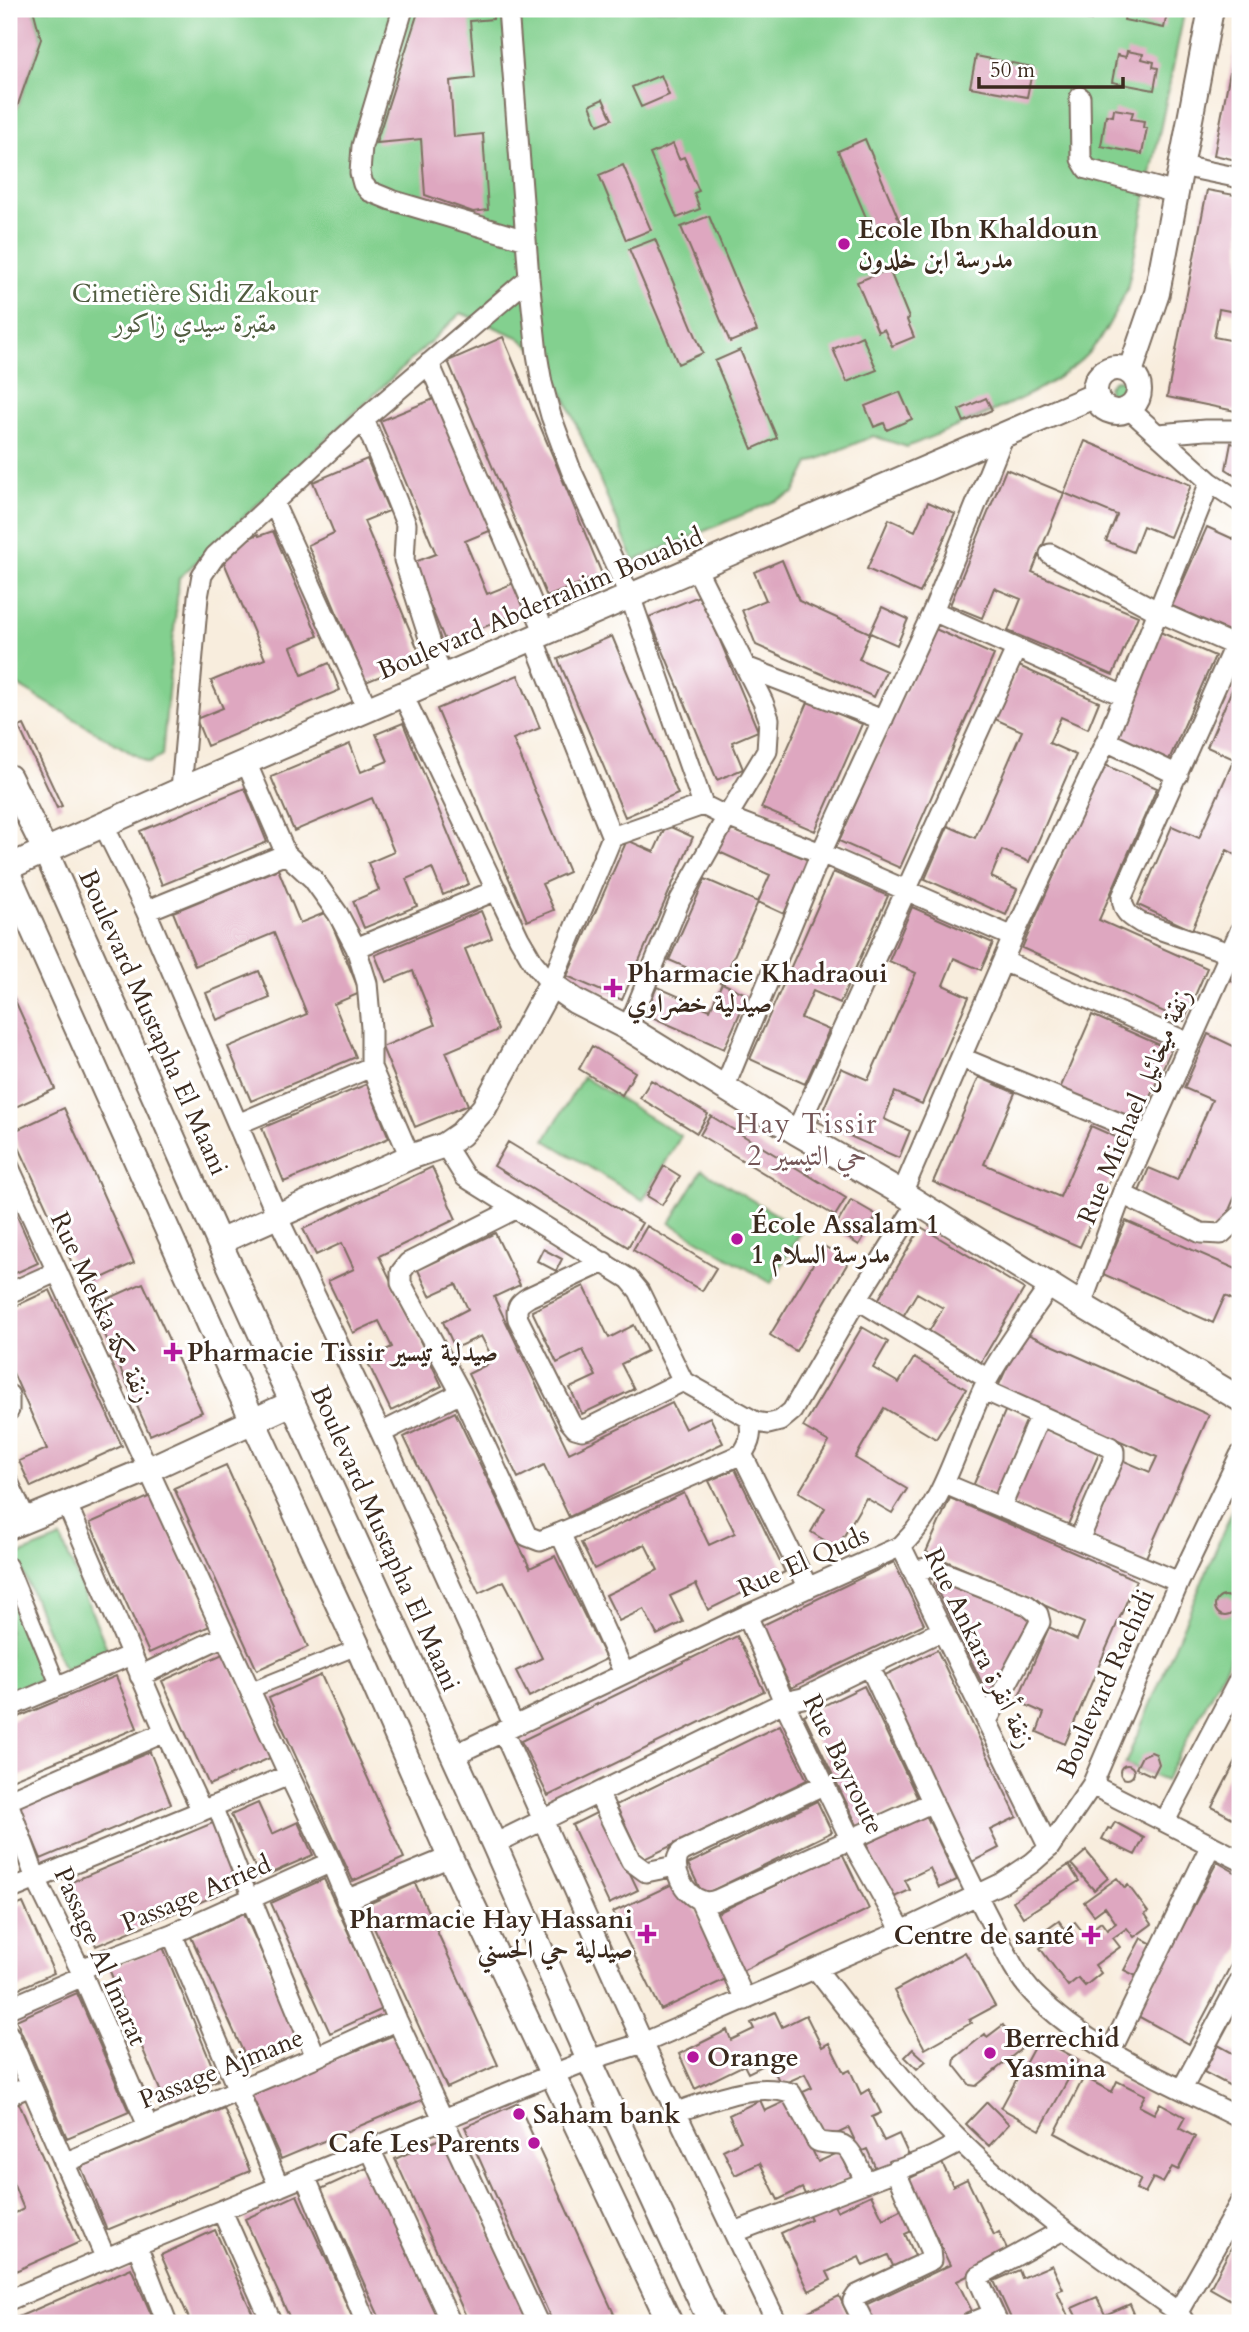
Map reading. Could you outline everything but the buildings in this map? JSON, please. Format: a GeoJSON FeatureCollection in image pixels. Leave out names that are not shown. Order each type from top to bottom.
{"type":"FeatureCollection","features":[{"type":"Feature","properties":{"kind":"street"},"geometry":{"type":"LineString","coordinates":[[403,9],[362,146],[360,173],[363,184],[369,191],[391,200],[526,240]]}},
{"type":"Feature","properties":{"kind":"street"},"geometry":{"type":"LineString","coordinates":[[508,9],[537,354],[551,416],[571,470],[630,596],[703,805],[1013,937]]}},
{"type":"Feature","properties":{"kind":"street"},"geometry":{"type":"LineString","coordinates":[[1130,372],[1157,293],[1211,9]]}},
{"type":"Feature","properties":{"kind":"street"},"geometry":{"type":"LineString","coordinates":[[1080,97],[1081,159],[1087,169],[1176,193]]}},
{"type":"Feature","properties":{"kind":"street"},"geometry":{"type":"LineString","coordinates":[[1181,166],[1240,178]]}},
{"type":"Feature","properties":{"kind":"street"},"geometry":{"type":"LineString","coordinates":[[181,790],[202,575],[215,556],[364,419],[529,278]]}},
{"type":"Feature","properties":{"kind":"street"},"geometry":{"type":"LineString","coordinates":[[219,1242],[410,1157],[445,1145],[461,1133],[484,1108],[551,984],[612,837],[539,636],[429,363]]}},
{"type":"Feature","properties":{"kind":"street"},"geometry":{"type":"LineString","coordinates":[[1113,368],[1130,372],[1139,387],[1137,400],[1129,409],[1116,412],[1103,407],[1096,395],[1098,378],[1113,368]]}},
{"type":"Feature","properties":{"kind":"street","name":"Boulevard Abderrahim Bouabid"},"geometry":{"type":"LineString","coordinates":[[9,867],[181,790],[1096,395]]}},
{"type":"Feature","properties":{"kind":"street"},"geometry":{"type":"LineString","coordinates":[[1129,409],[1210,482],[1240,502]]}},
{"type":"Feature","properties":{"kind":"street"},"geometry":{"type":"LineString","coordinates":[[364,419],[403,512],[407,533],[404,560],[442,678]]}},
{"type":"Feature","properties":{"kind":"street"},"geometry":{"type":"LineString","coordinates":[[1159,435],[1205,430],[1240,430]]}},
{"type":"Feature","properties":{"kind":"street"},"geometry":{"type":"LineString","coordinates":[[725,1086],[821,853],[933,611],[1004,435]]}},
{"type":"Feature","properties":{"kind":"street"},"geometry":{"type":"LineString","coordinates":[[445,1145],[465,1177],[629,1279],[639,1291],[683,1381],[748,1418],[768,1424],[780,1421],[792,1411],[857,1299],[910,1198],[962,1058],[1013,937],[1106,741],[1210,482]]}},
{"type":"Feature","properties":{"kind":"street"},"geometry":{"type":"LineString","coordinates":[[274,504],[368,710]]}},
{"type":"Feature","properties":{"kind":"street"},"geometry":{"type":"LineString","coordinates":[[1050,554],[1159,612],[1237,647],[1122,897],[1123,908],[1128,916],[1141,923],[1229,953]]}},
{"type":"Feature","properties":{"kind":"street"},"geometry":{"type":"LineString","coordinates":[[628,1028],[680,900],[767,751],[769,719],[763,702],[696,568]]}},
{"type":"Feature","properties":{"kind":"street"},"geometry":{"type":"LineString","coordinates":[[933,611],[1124,696]]}},
{"type":"Feature","properties":{"kind":"street"},"geometry":{"type":"LineString","coordinates":[[796,1132],[1016,649]]}},
{"type":"Feature","properties":{"kind":"street"},"geometry":{"type":"LineString","coordinates":[[746,667],[883,720]]}},
{"type":"Feature","properties":{"kind":"street"},"geometry":{"type":"LineString","coordinates":[[403,695],[519,938],[533,962],[551,984],[575,1001],[628,1028],[725,1086],[796,1132],[910,1198],[1081,1305],[1240,1399]]}},
{"type":"Feature","properties":{"kind":"street"},"geometry":{"type":"LineString","coordinates":[[1106,741],[1178,775]]}},
{"type":"Feature","properties":{"kind":"street"},"geometry":{"type":"LineString","coordinates":[[246,762],[286,854],[319,888],[338,914],[356,948],[367,983],[372,1028],[371,1067],[410,1157]]}},
{"type":"Feature","properties":{"kind":"street","name":"Boulevard Mustapha El Maani"},"geometry":{"type":"LineString","coordinates":[[9,777],[45,850],[219,1242],[711,2323]]}},
{"type":"Feature","properties":{"kind":"street"},"geometry":{"type":"LineString","coordinates":[[612,837],[703,805]]}},
{"type":"Feature","properties":{"kind":"street"},"geometry":{"type":"LineString","coordinates":[[103,824],[146,911],[276,1216],[380,1433],[509,1729],[543,1820],[643,2043],[777,2323]]}},
{"type":"Feature","properties":{"kind":"street"},"geometry":{"type":"LineString","coordinates":[[146,911],[286,854]]}},
{"type":"Feature","properties":{"kind":"street"},"geometry":{"type":"LineString","coordinates":[[9,876],[253,1421],[358,1647],[450,1857],[665,2321]]}},
{"type":"Feature","properties":{"kind":"street"},"geometry":{"type":"LineString","coordinates":[[356,948],[497,890]]}},
{"type":"Feature","properties":{"kind":"street","name":"Rue Michael زنقة ميخائيل"},"geometry":{"type":"LineString","coordinates":[[1081,1305],[1122,1194],[1240,932]]}},
{"type":"Feature","properties":{"kind":"street"},"geometry":{"type":"LineString","coordinates":[[1003,961],[1189,1043]]}},
{"type":"Feature","properties":{"kind":"street"},"geometry":{"type":"LineString","coordinates":[[962,1058],[1148,1135]]}},
{"type":"Feature","properties":{"kind":"street"},"geometry":{"type":"LineString","coordinates":[[238,1124],[371,1067]]}},
{"type":"Feature","properties":{"kind":"street","name":"Rue Mekka زنقة مكة"},"geometry":{"type":"LineString","coordinates":[[9,1167],[331,1863],[397,2020],[538,2323]]}},
{"type":"Feature","properties":{"kind":"street"},"geometry":{"type":"LineString","coordinates":[[1122,1194],[1201,1233],[1211,1235],[1220,1234],[1240,1216]]}},
{"type":"Feature","properties":{"kind":"street"},"geometry":{"type":"LineString","coordinates":[[515,1209],[408,1263],[401,1272],[401,1283],[461,1393],[527,1536],[540,1541],[560,1534],[742,1454],[749,1445],[751,1431],[748,1418]]}},
{"type":"Feature","properties":{"kind":"street"},"geometry":{"type":"LineString","coordinates":[[604,1262],[520,1302],[516,1311],[570,1422],[575,1428],[589,1428],[683,1381]]}},
{"type":"Feature","properties":{"kind":"street"},"geometry":{"type":"LineString","coordinates":[[9,1293],[57,1272]]}},
{"type":"Feature","properties":{"kind":"street","name":"Rue El Quds"},"geometry":{"type":"LineString","coordinates":[[452,1756],[747,1615],[901,1546],[914,1533],[945,1484],[986,1385],[1051,1284]]}},
{"type":"Feature","properties":{"kind":"street"},"geometry":{"type":"LineString","coordinates":[[857,1299],[986,1385],[1114,1451],[1114,1458],[1079,1540]]}},
{"type":"Feature","properties":{"kind":"street"},"geometry":{"type":"LineString","coordinates":[[380,1433],[461,1393]]}},
{"type":"Feature","properties":{"kind":"street"},"geometry":{"type":"LineString","coordinates":[[9,1395],[9,1410]]}},
{"type":"Feature","properties":{"kind":"street"},"geometry":{"type":"LineString","coordinates":[[9,1478],[18,1523],[149,1468],[292,1403]]}},
{"type":"Feature","properties":{"kind":"street"},"geometry":{"type":"LineString","coordinates":[[1001,1507],[1040,1415]]}},
{"type":"Feature","properties":{"kind":"street"},"geometry":{"type":"LineString","coordinates":[[742,1454],[808,1588]]}},
{"type":"Feature","properties":{"kind":"street","name":"Boulevard Rachidi"},"geometry":{"type":"LineString","coordinates":[[9,2300],[551,2075],[643,2043],[745,2000],[978,1896],[1032,1863],[1049,1848],[1092,1785],[1179,1582],[1240,1455]]}},
{"type":"Feature","properties":{"kind":"street"},"geometry":{"type":"LineString","coordinates":[[945,1484],[1179,1582]]}},
{"type":"Feature","properties":{"kind":"street"},"geometry":{"type":"LineString","coordinates":[[66,1502],[165,1732],[209,1809],[251,1899],[316,2057]]}},
{"type":"Feature","properties":{"kind":"street"},"geometry":{"type":"LineString","coordinates":[[560,1534],[624,1673]]}},
{"type":"Feature","properties":{"kind":"street","name":"Rue Ankara زنقة أنقرة"},"geometry":{"type":"LineString","coordinates":[[901,1546],[1049,1848]]}},
{"type":"Feature","properties":{"kind":"street"},"geometry":{"type":"LineString","coordinates":[[9,1565],[59,1687]]}},
{"type":"Feature","properties":{"kind":"street"},"geometry":{"type":"LineString","coordinates":[[913,1571],[930,1567],[945,1572],[1027,1605],[1038,1614],[1040,1622],[987,1721]]}},
{"type":"Feature","properties":{"kind":"street","name":"Rue Bayroute"},"geometry":{"type":"LineString","coordinates":[[747,1615],[784,1702],[850,1840],[902,1931]]}},
{"type":"Feature","properties":{"kind":"street"},"geometry":{"type":"LineString","coordinates":[[494,1844],[784,1702],[803,1698],[942,1631]]}},
{"type":"Feature","properties":{"kind":"street"},"geometry":{"type":"LineString","coordinates":[[141,1676],[224,1636]]}},
{"type":"Feature","properties":{"kind":"street"},"geometry":{"type":"LineString","coordinates":[[251,1690],[358,1647]]}},
{"type":"Feature","properties":{"kind":"street"},"geometry":{"type":"LineString","coordinates":[[9,1707],[131,1655]]}},
{"type":"Feature","properties":{"kind":"street"},"geometry":{"type":"LineString","coordinates":[[870,1667],[1019,1977],[1033,1993],[1084,2036],[1110,2053],[1240,2118]]}},
{"type":"Feature","properties":{"kind":"street"},"geometry":{"type":"LineString","coordinates":[[1165,1821],[1238,1687]]}},
{"type":"Feature","properties":{"kind":"street"},"geometry":{"type":"LineString","coordinates":[[9,1800],[165,1732]]}},
{"type":"Feature","properties":{"kind":"street"},"geometry":{"type":"LineString","coordinates":[[9,1890],[289,1775]]}},
{"type":"Feature","properties":{"kind":"street"},"geometry":{"type":"LineString","coordinates":[[825,1784],[681,1852],[675,1866],[692,1896],[708,1902],[719,1899],[933,1802]]}},
{"type":"Feature","properties":{"kind":"street"},"geometry":{"type":"LineString","coordinates":[[1092,1785],[1240,1860]]}},
{"type":"Feature","properties":{"kind":"street"},"geometry":{"type":"LineString","coordinates":[[598,1793],[631,1861],[646,1872],[675,1866]]}},
{"type":"Feature","properties":{"kind":"street","name":"Passage Al Imarat"},"geometry":{"type":"LineString","coordinates":[[9,1805],[36,1879],[82,1973],[148,2126]]}},
{"type":"Feature","properties":{"kind":"street"},"geometry":{"type":"LineString","coordinates":[[1110,2053],[1211,1845]]}},
{"type":"Feature","properties":{"kind":"street"},"geometry":{"type":"LineString","coordinates":[[346,1900],[450,1857]]}},
{"type":"Feature","properties":{"kind":"street","name":"Passage Arried"},"geometry":{"type":"LineString","coordinates":[[9,2008],[331,1863]]}},
{"type":"Feature","properties":{"kind":"street"},"geometry":{"type":"LineString","coordinates":[[700,1901],[745,2000]]}},
{"type":"Feature","properties":{"kind":"street"},"geometry":{"type":"LineString","coordinates":[[172,1934],[279,2187]]}},
{"type":"Feature","properties":{"kind":"street"},"geometry":{"type":"LineString","coordinates":[[816,1969],[921,2101],[961,2142],[1063,2230],[1182,2318],[1240,2203]]}},
{"type":"Feature","properties":{"kind":"street"},"geometry":{"type":"LineString","coordinates":[[1182,2089],[1240,1981]]}},
{"type":"Feature","properties":{"kind":"street"},"geometry":{"type":"LineString","coordinates":[[1222,2013],[1240,2023]]}},
{"type":"Feature","properties":{"kind":"street","name":"Passage Ajmane"},"geometry":{"type":"LineString","coordinates":[[64,2163],[238,2091],[397,2020]]}},
{"type":"Feature","properties":{"kind":"street"},"geometry":{"type":"LineString","coordinates":[[9,2035],[13,2056],[31,2086],[106,2259]]}},
{"type":"Feature","properties":{"kind":"street"},"geometry":{"type":"LineString","coordinates":[[9,2095],[31,2086]]}},
{"type":"Feature","properties":{"kind":"street"},"geometry":{"type":"LineString","coordinates":[[677,2112],[750,2089],[776,2089],[791,2093],[817,2141],[827,2145],[842,2144],[848,2149],[865,2182]]}},
{"type":"Feature","properties":{"kind":"street"},"geometry":{"type":"LineString","coordinates":[[735,2232],[932,2157],[961,2142]]}},
{"type":"Feature","properties":{"kind":"street"},"geometry":{"type":"LineString","coordinates":[[370,2149],[452,2323]]}},
{"type":"Feature","properties":{"kind":"street"},"geometry":{"type":"LineString","coordinates":[[864,2323],[853,2301],[857,2295],[931,2260],[930,2250],[895,2171]]}},
{"type":"Feature","properties":{"kind":"street"},"geometry":{"type":"LineString","coordinates":[[306,2176],[366,2323]]}},
{"type":"Feature","properties":{"kind":"street"},"geometry":{"type":"LineString","coordinates":[[222,2211],[272,2323]]}},
{"type":"Feature","properties":{"kind":"street"},"geometry":{"type":"LineString","coordinates":[[971,2323],[996,2319],[979,2276],[1063,2230]]}},
{"type":"Feature","properties":{"kind":"street"},"geometry":{"type":"LineString","coordinates":[[137,2245],[167,2323]]}},
{"type":"Feature","properties":{"kind":"green space","name":"Cimetière Sidi Zakour مقبرة سيدي زاكور"},"geometry":{"type":"Polygon","coordinates":[[[33,9],[1185,9],[1127,290],[1102,336],[1074,366],[1030,394],[907,447],[873,436],[809,463],[794,493],[634,561],[547,360],[518,337],[461,313],[179,578],[162,756],[148,763],[9,680],[9,131],[41,39],[33,9]]]}},
{"type":"Feature","properties":{"kind":"green space"},"geometry":{"type":"Polygon","coordinates":[[[1118,380],[1125,383],[1128,390],[1125,397],[1118,400],[1111,397],[1108,390],[1111,383],[1118,380]]]}},
{"type":"Feature","properties":{"kind":"green space"},"geometry":{"type":"Polygon","coordinates":[[[583,1077],[681,1136],[643,1200],[545,1140],[583,1077]]]}},
{"type":"Feature","properties":{"kind":"green space"},"geometry":{"type":"Polygon","coordinates":[[[702,1170],[802,1230],[771,1283],[670,1223],[702,1170]]]}},
{"type":"Feature","properties":{"kind":"green space"},"geometry":{"type":"Polygon","coordinates":[[[1240,1492],[1240,1640],[1165,1781],[1125,1764],[1240,1492]]]}},
{"type":"Feature","properties":{"kind":"green space"},"geometry":{"type":"Polygon","coordinates":[[[61,1538],[108,1651],[64,1670],[16,1556],[61,1538]]]}},
{"type":"Feature","properties":{"kind":"green space"},"geometry":{"type":"Polygon","coordinates":[[[9,1593],[44,1678],[9,1693],[9,1593]]]}},
{"type":"Feature","properties":{"kind":"place","name":"Ecole Ibn Khaldoun مدرسة ابن خلدون"},"geometry":{"type":"Point","coordinates":[844,244]}},
{"type":"Feature","properties":{"kind":"place","name":"Pharmacie Khadraoui صيدلية خضراوي"},"geometry":{"type":"Point","coordinates":[613,988]}},
{"type":"Feature","properties":{"kind":"place","name":"École Assalam 1 مدرسة السلام 1"},"geometry":{"type":"Point","coordinates":[737,1239]}},
{"type":"Feature","properties":{"kind":"place","name":"Pharmacie Tissir صيدلية تيسير"},"geometry":{"type":"Point","coordinates":[173,1352]}},
{"type":"Feature","properties":{"kind":"place","name":"Pharmacie Hay Hassani صيدلية حي الحسني"},"geometry":{"type":"Point","coordinates":[647,1934]}},
{"type":"Feature","properties":{"kind":"place","name":"Centre de santé"},"geometry":{"type":"Point","coordinates":[1091,1935]}},
{"type":"Feature","properties":{"kind":"place","name":"Berrechid Yasmina"},"geometry":{"type":"Point","coordinates":[990,2053]}},
{"type":"Feature","properties":{"kind":"place","name":"Orange"},"geometry":{"type":"Point","coordinates":[693,2057]}},
{"type":"Feature","properties":{"kind":"place","name":"Saham bank"},"geometry":{"type":"Point","coordinates":[519,2114]}},
{"type":"Feature","properties":{"kind":"place","name":"Cafe Les Parents"},"geometry":{"type":"Point","coordinates":[534,2143]}},
{"type":"Feature","properties":{"kind":"district","name":"Hay Tissir 2 حي التيسير"},"geometry":{"type":"Point","coordinates":[807,1139]}}]}
